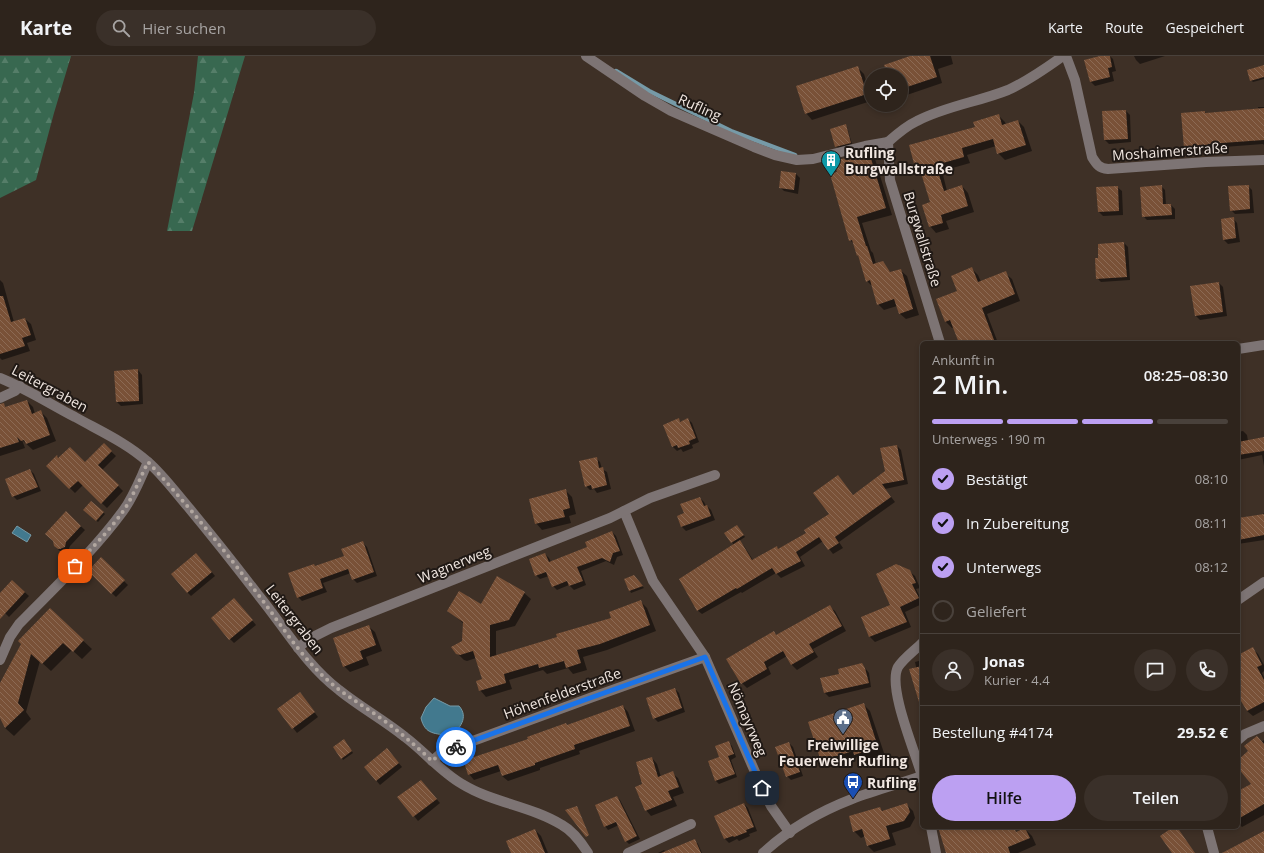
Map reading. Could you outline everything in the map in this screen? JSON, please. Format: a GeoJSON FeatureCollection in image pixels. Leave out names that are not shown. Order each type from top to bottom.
{"type":"FeatureCollection","features":[{"type":"Feature","properties":{"kind":"street","name":"Rufling"},"geometry":{"type":"LineString","coordinates":[[586,56],[645,96],[671,111],[754,148],[775,155],[797,160],[813,160],[866,146],[888,142]]}},
{"type":"Feature","properties":{"kind":"street"},"geometry":{"type":"LineString","coordinates":[[888,142],[904,128],[917,121],[1008,90],[1026,81],[1063,56]]}},
{"type":"Feature","properties":{"kind":"street","name":"Moshaimerstraße"},"geometry":{"type":"LineString","coordinates":[[1066,56],[1074,80],[1092,157],[1101,169],[1206,162],[1264,160]]}},
{"type":"Feature","properties":{"kind":"street","name":"Burgwallstraße"},"geometry":{"type":"LineString","coordinates":[[888,142],[890,180],[939,341]]}},
{"type":"Feature","properties":{"kind":"street"},"geometry":{"type":"LineString","coordinates":[[1240,349],[1264,345]]}},
{"type":"Feature","properties":{"kind":"street","name":"Leitergraben"},"geometry":{"type":"LineString","coordinates":[[0,378],[20,386],[105,433],[148,462],[210,534],[261,598],[298,648],[318,672],[338,690],[407,738],[450,777],[464,786],[545,816],[563,825],[576,836],[588,853]]}},
{"type":"Feature","properties":{"kind":"street"},"geometry":{"type":"LineString","coordinates":[[0,398],[15,391],[20,386]]}},
{"type":"Feature","properties":{"kind":"street"},"geometry":{"type":"LineString","coordinates":[[0,660],[10,637],[19,624],[95,546],[124,510],[148,462]]}},
{"type":"Feature","properties":{"kind":"street","name":"Wagnerweg"},"geometry":{"type":"LineString","coordinates":[[298,648],[309,639],[331,628],[610,518],[650,498],[715,475]]}},
{"type":"Feature","properties":{"kind":"street"},"geometry":{"type":"LineString","coordinates":[[624,511],[653,580],[705,657]]}},
{"type":"Feature","properties":{"kind":"street"},"geometry":{"type":"LineString","coordinates":[[1240,599],[1264,582]]}},
{"type":"Feature","properties":{"kind":"street"},"geometry":{"type":"LineString","coordinates":[[920,646],[903,661],[898,668],[896,675],[906,729],[920,768]]}},
{"type":"Feature","properties":{"kind":"street","name":"Höhenfelderstraße"},"geometry":{"type":"LineString","coordinates":[[432,761],[439,755],[451,749],[705,657]]}},
{"type":"Feature","properties":{"kind":"street","name":"Nömayrweg"},"geometry":{"type":"LineString","coordinates":[[705,657],[762,788],[771,806],[790,833]]}},
{"type":"Feature","properties":{"kind":"street"},"geometry":{"type":"LineString","coordinates":[[1240,738],[1246,734],[1264,726]]}},
{"type":"Feature","properties":{"kind":"street"},"geometry":{"type":"LineString","coordinates":[[764,853],[790,833],[815,817],[847,801],[920,777]]}},
{"type":"Feature","properties":{"kind":"street"},"geometry":{"type":"LineString","coordinates":[[628,853],[691,824]]}},
{"type":"Feature","properties":{"kind":"street"},"geometry":{"type":"LineString","coordinates":[[931,829],[936,853]]}},
{"type":"Feature","properties":{"kind":"street"},"geometry":{"type":"LineString","coordinates":[[1207,829],[1214,853]]}},
{"type":"Feature","properties":{"kind":"green space"},"geometry":{"type":"Polygon","coordinates":[[[0,56],[71,56],[36,180],[0,198],[0,56]]]}},
{"type":"Feature","properties":{"kind":"green space"},"geometry":{"type":"Polygon","coordinates":[[[198,56],[245,56],[192,231],[167,231],[194,93],[198,56]]]}},
{"type":"Feature","properties":{"kind":"water"},"geometry":{"type":"Polygon","coordinates":[[[17,526],[31,535],[27,542],[12,533],[17,526]]]}},
{"type":"Feature","properties":{"kind":"water"},"geometry":{"type":"Polygon","coordinates":[[[434,698],[450,706],[459,706],[462,710],[462,722],[457,730],[450,736],[431,732],[425,728],[423,724],[421,718],[426,707],[434,698]]]}},
{"type":"Feature","properties":{"kind":"building"},"geometry":{"type":"Polygon","coordinates":[[[910,56],[930,56],[937,77],[908,87],[908,68],[885,68],[884,65],[910,56]]]}},
{"type":"Feature","properties":{"kind":"building"},"geometry":{"type":"Polygon","coordinates":[[[1100,56],[1110,56],[1112,67],[1108,68],[1110,77],[1090,82],[1084,60],[1100,56]]]}},
{"type":"Feature","properties":{"kind":"building"},"geometry":{"type":"Polygon","coordinates":[[[1264,65],[1264,77],[1250,81],[1247,70],[1264,65]]]}},
{"type":"Feature","properties":{"kind":"building"},"geometry":{"type":"Polygon","coordinates":[[[858,66],[864,85],[864,95],[805,114],[796,86],[858,66]]]}},
{"type":"Feature","properties":{"kind":"building"},"geometry":{"type":"Polygon","coordinates":[[[1264,108],[1264,140],[1208,144],[1208,146],[1184,148],[1181,113],[1205,111],[1205,113],[1264,108]]]}},
{"type":"Feature","properties":{"kind":"building"},"geometry":{"type":"Polygon","coordinates":[[[1126,110],[1128,139],[1104,140],[1102,111],[1126,110]]]}},
{"type":"Feature","properties":{"kind":"building"},"geometry":{"type":"Polygon","coordinates":[[[999,114],[1002,125],[1018,120],[1026,145],[997,154],[993,139],[962,148],[964,157],[936,165],[944,191],[962,185],[968,206],[941,215],[943,223],[929,227],[922,205],[930,202],[920,170],[916,171],[909,145],[975,127],[973,122],[999,114]]]}},
{"type":"Feature","properties":{"kind":"building"},"geometry":{"type":"Polygon","coordinates":[[[846,124],[851,143],[835,147],[830,129],[846,124]]]}},
{"type":"Feature","properties":{"kind":"building"},"geometry":{"type":"Polygon","coordinates":[[[869,152],[886,208],[857,217],[873,264],[883,261],[890,272],[901,269],[913,309],[899,314],[894,299],[877,305],[870,280],[866,282],[852,240],[849,241],[830,174],[837,172],[834,161],[869,152]]]}},
{"type":"Feature","properties":{"kind":"building"},"geometry":{"type":"Polygon","coordinates":[[[781,171],[796,173],[794,190],[779,188],[781,171]]]}},
{"type":"Feature","properties":{"kind":"building"},"geometry":{"type":"Polygon","coordinates":[[[1162,185],[1163,204],[1171,204],[1172,215],[1142,217],[1140,187],[1162,185]]]}},
{"type":"Feature","properties":{"kind":"building"},"geometry":{"type":"Polygon","coordinates":[[[1249,185],[1250,209],[1230,211],[1228,186],[1249,185]]]}},
{"type":"Feature","properties":{"kind":"building"},"geometry":{"type":"Polygon","coordinates":[[[1118,186],[1119,211],[1098,212],[1096,187],[1118,186]]]}},
{"type":"Feature","properties":{"kind":"building"},"geometry":{"type":"Polygon","coordinates":[[[1234,217],[1236,238],[1223,240],[1221,219],[1234,217]]]}},
{"type":"Feature","properties":{"kind":"building"},"geometry":{"type":"Polygon","coordinates":[[[1124,242],[1127,277],[1096,279],[1095,258],[1098,258],[1098,244],[1124,242]]]}},
{"type":"Feature","properties":{"kind":"building"},"geometry":{"type":"Polygon","coordinates":[[[972,267],[978,282],[1006,271],[1015,294],[982,308],[994,340],[958,341],[950,320],[945,322],[936,299],[957,291],[951,276],[972,267]]]}},
{"type":"Feature","properties":{"kind":"building"},"geometry":{"type":"Polygon","coordinates":[[[1219,282],[1223,312],[1195,316],[1190,286],[1219,282]]]}},
{"type":"Feature","properties":{"kind":"building"},"geometry":{"type":"Polygon","coordinates":[[[0,296],[3,296],[11,322],[25,318],[31,335],[22,338],[25,346],[0,354],[0,296]]]}},
{"type":"Feature","properties":{"kind":"building"},"geometry":{"type":"Polygon","coordinates":[[[138,369],[139,401],[116,402],[114,371],[138,369]]]}},
{"type":"Feature","properties":{"kind":"building"},"geometry":{"type":"Polygon","coordinates":[[[27,400],[32,414],[41,410],[50,435],[26,444],[24,440],[21,441],[17,437],[19,442],[0,448],[0,404],[4,403],[5,407],[27,400]]]}},
{"type":"Feature","properties":{"kind":"building"},"geometry":{"type":"Polygon","coordinates":[[[679,418],[680,422],[688,418],[696,438],[689,441],[690,444],[678,448],[677,445],[672,447],[663,425],[679,418]]]}},
{"type":"Feature","properties":{"kind":"building"},"geometry":{"type":"Polygon","coordinates":[[[1264,437],[1264,451],[1240,455],[1240,442],[1264,437]]]}},
{"type":"Feature","properties":{"kind":"building"},"geometry":{"type":"Polygon","coordinates":[[[104,443],[112,451],[98,465],[119,485],[101,504],[78,481],[69,489],[46,466],[57,455],[58,458],[70,447],[85,462],[104,443]]]}},
{"type":"Feature","properties":{"kind":"building"},"geometry":{"type":"Polygon","coordinates":[[[897,445],[904,480],[882,484],[891,497],[835,537],[839,543],[828,550],[819,537],[796,552],[801,561],[776,574],[772,568],[697,611],[679,579],[740,540],[752,560],[777,546],[778,549],[806,533],[804,530],[829,514],[813,493],[838,475],[853,495],[885,471],[880,448],[897,445]]]}},
{"type":"Feature","properties":{"kind":"building"},"geometry":{"type":"Polygon","coordinates":[[[597,457],[599,468],[603,467],[607,485],[592,489],[591,485],[585,487],[579,461],[597,457]]]}},
{"type":"Feature","properties":{"kind":"building"},"geometry":{"type":"Polygon","coordinates":[[[30,469],[38,487],[12,497],[5,479],[30,469]]]}},
{"type":"Feature","properties":{"kind":"building"},"geometry":{"type":"Polygon","coordinates":[[[566,489],[570,508],[563,510],[565,517],[535,524],[529,499],[566,489]]]}},
{"type":"Feature","properties":{"kind":"building"},"geometry":{"type":"Polygon","coordinates":[[[700,497],[704,506],[707,505],[711,516],[681,527],[677,516],[684,513],[680,504],[700,497]]]}},
{"type":"Feature","properties":{"kind":"building"},"geometry":{"type":"Polygon","coordinates":[[[91,501],[104,512],[96,521],[83,510],[91,501]]]}},
{"type":"Feature","properties":{"kind":"building"},"geometry":{"type":"Polygon","coordinates":[[[66,511],[81,526],[66,542],[65,547],[58,549],[54,546],[53,541],[45,534],[66,511]]]}},
{"type":"Feature","properties":{"kind":"building"},"geometry":{"type":"Polygon","coordinates":[[[1264,514],[1264,535],[1240,540],[1240,518],[1264,514]]]}},
{"type":"Feature","properties":{"kind":"building"},"geometry":{"type":"Polygon","coordinates":[[[737,525],[744,535],[731,543],[724,533],[737,525]]]}},
{"type":"Feature","properties":{"kind":"building"},"geometry":{"type":"Polygon","coordinates":[[[612,531],[620,551],[613,553],[610,562],[602,558],[577,567],[583,581],[569,586],[567,581],[552,587],[546,572],[535,576],[529,559],[545,553],[549,562],[587,547],[585,542],[612,531]]]}},
{"type":"Feature","properties":{"kind":"building"},"geometry":{"type":"Polygon","coordinates":[[[363,541],[374,572],[352,580],[348,569],[320,579],[323,588],[297,598],[288,573],[344,556],[341,549],[363,541]]]}},
{"type":"Feature","properties":{"kind":"building"},"geometry":{"type":"Polygon","coordinates":[[[196,553],[212,572],[187,593],[171,574],[196,553]]]}},
{"type":"Feature","properties":{"kind":"building"},"geometry":{"type":"Polygon","coordinates":[[[101,557],[125,580],[111,594],[88,571],[101,557]]]}},
{"type":"Feature","properties":{"kind":"building"},"geometry":{"type":"Polygon","coordinates":[[[896,564],[910,570],[916,583],[912,584],[919,598],[900,607],[907,622],[869,637],[861,617],[890,605],[876,574],[896,564]]]}},
{"type":"Feature","properties":{"kind":"building"},"geometry":{"type":"Polygon","coordinates":[[[634,575],[643,586],[629,591],[624,579],[634,575]]]}},
{"type":"Feature","properties":{"kind":"building"},"geometry":{"type":"Polygon","coordinates":[[[497,576],[525,592],[509,620],[490,625],[490,657],[557,637],[556,634],[611,618],[609,612],[641,600],[650,625],[600,644],[577,650],[581,663],[566,668],[564,661],[539,668],[538,664],[504,674],[506,683],[479,691],[476,681],[482,679],[473,651],[460,655],[456,654],[451,647],[462,641],[463,622],[447,611],[459,591],[481,604],[497,576]]]}},
{"type":"Feature","properties":{"kind":"building"},"geometry":{"type":"Polygon","coordinates":[[[12,580],[25,592],[0,619],[0,593],[12,580]]]}},
{"type":"Feature","properties":{"kind":"building"},"geometry":{"type":"Polygon","coordinates":[[[234,598],[253,620],[229,640],[211,618],[234,598]]]}},
{"type":"Feature","properties":{"kind":"building"},"geometry":{"type":"Polygon","coordinates":[[[830,605],[842,626],[809,644],[814,652],[791,665],[783,651],[764,662],[767,669],[741,684],[726,659],[774,631],[776,635],[830,605]]]}},
{"type":"Feature","properties":{"kind":"building"},"geometry":{"type":"Polygon","coordinates":[[[50,608],[84,640],[73,652],[63,643],[42,664],[31,654],[18,703],[24,710],[5,728],[0,718],[0,683],[21,644],[18,641],[50,608]]]}},
{"type":"Feature","properties":{"kind":"building"},"geometry":{"type":"Polygon","coordinates":[[[369,625],[376,645],[360,651],[363,659],[343,667],[333,638],[369,625]]]}},
{"type":"Feature","properties":{"kind":"building"},"geometry":{"type":"Polygon","coordinates":[[[1253,647],[1262,665],[1257,667],[1264,680],[1264,702],[1247,711],[1240,699],[1240,654],[1253,647]]]}},
{"type":"Feature","properties":{"kind":"building"},"geometry":{"type":"Polygon","coordinates":[[[862,663],[869,683],[824,693],[820,678],[839,674],[838,669],[862,663]]]}},
{"type":"Feature","properties":{"kind":"building"},"geometry":{"type":"Polygon","coordinates":[[[920,666],[920,702],[919,702],[909,669],[920,666]]]}},
{"type":"Feature","properties":{"kind":"building"},"geometry":{"type":"Polygon","coordinates":[[[675,688],[682,708],[653,719],[646,698],[675,688]]]}},
{"type":"Feature","properties":{"kind":"building"},"geometry":{"type":"Polygon","coordinates":[[[300,692],[315,712],[292,729],[277,709],[300,692]]]}},
{"type":"Feature","properties":{"kind":"building"},"geometry":{"type":"Polygon","coordinates":[[[864,703],[878,747],[854,755],[853,751],[821,761],[808,722],[864,703]]]}},
{"type":"Feature","properties":{"kind":"building"},"geometry":{"type":"Polygon","coordinates":[[[623,705],[630,726],[574,745],[575,749],[502,776],[498,765],[468,775],[464,762],[469,760],[468,759],[528,739],[527,737],[566,723],[567,725],[623,705]]]}},
{"type":"Feature","properties":{"kind":"building"},"geometry":{"type":"Polygon","coordinates":[[[1257,736],[1264,744],[1264,804],[1240,818],[1240,790],[1251,784],[1240,770],[1240,758],[1248,751],[1244,746],[1257,736]]]}},
{"type":"Feature","properties":{"kind":"building"},"geometry":{"type":"Polygon","coordinates":[[[344,739],[352,751],[341,759],[333,747],[344,739]]]}},
{"type":"Feature","properties":{"kind":"building"},"geometry":{"type":"Polygon","coordinates":[[[729,741],[734,754],[728,756],[735,774],[715,781],[708,761],[719,757],[715,746],[729,741]]]}},
{"type":"Feature","properties":{"kind":"building"},"geometry":{"type":"Polygon","coordinates":[[[789,742],[800,772],[786,777],[775,747],[789,742]]]}},
{"type":"Feature","properties":{"kind":"building"},"geometry":{"type":"Polygon","coordinates":[[[387,748],[399,763],[376,781],[364,767],[387,748]]]}},
{"type":"Feature","properties":{"kind":"building"},"geometry":{"type":"Polygon","coordinates":[[[652,757],[658,777],[673,771],[679,787],[668,791],[672,800],[645,811],[635,787],[642,784],[636,762],[652,757]]]}},
{"type":"Feature","properties":{"kind":"building"},"geometry":{"type":"Polygon","coordinates":[[[421,780],[437,799],[413,817],[397,797],[421,780]]]}},
{"type":"Feature","properties":{"kind":"building"},"geometry":{"type":"Polygon","coordinates":[[[617,796],[637,836],[625,842],[616,822],[604,827],[595,805],[617,796]]]}},
{"type":"Feature","properties":{"kind":"building"},"geometry":{"type":"Polygon","coordinates":[[[744,803],[754,827],[746,830],[747,832],[724,839],[714,816],[744,803]]]}},
{"type":"Feature","properties":{"kind":"building"},"geometry":{"type":"Polygon","coordinates":[[[907,803],[910,812],[904,821],[886,826],[890,839],[867,846],[862,829],[853,832],[849,816],[880,807],[882,811],[907,803]]]}},
{"type":"Feature","properties":{"kind":"building"},"geometry":{"type":"Polygon","coordinates":[[[577,806],[589,835],[586,837],[565,810],[577,806]]]}},
{"type":"Feature","properties":{"kind":"building"},"geometry":{"type":"Polygon","coordinates":[[[535,829],[545,853],[511,853],[506,841],[535,829]]]}},
{"type":"Feature","properties":{"kind":"building"},"geometry":{"type":"Polygon","coordinates":[[[939,829],[1015,829],[1016,832],[1026,829],[1030,838],[1008,847],[1010,853],[946,853],[939,829]]]}},
{"type":"Feature","properties":{"kind":"building"},"geometry":{"type":"Polygon","coordinates":[[[1170,829],[1178,829],[1195,853],[1172,853],[1160,836],[1170,829]]]}},
{"type":"Feature","properties":{"kind":"building"},"geometry":{"type":"Polygon","coordinates":[[[1264,831],[1264,853],[1222,853],[1264,831]]]}},
{"type":"Feature","properties":{"kind":"building"},"geometry":{"type":"Polygon","coordinates":[[[695,839],[701,853],[661,853],[695,839]]]}},
{"type":"Feature","properties":{"kind":"waterway"},"geometry":{"type":"LineString","coordinates":[[616,71],[649,91],[731,131],[795,155]]}},
{"type":"Feature","properties":{"kind":"way so far"},"geometry":{"type":"LineString","coordinates":[[75,566],[95,546],[124,510],[148,462],[210,534],[318,672],[338,690],[407,738],[432,761],[439,755],[456,747]]}},
{"type":"Feature","properties":{"kind":"place","name":"Rufling Burgwallstraße"},"geometry":{"type":"Point","coordinates":[831,177]}},
{"type":"Feature","properties":{"kind":"place","name":"Freiwillige Feuerwehr Rufling"},"geometry":{"type":"Point","coordinates":[843,735]}},
{"type":"Feature","properties":{"kind":"place","name":"Rufling"},"geometry":{"type":"Point","coordinates":[853,799]}},
{"type":"Feature","properties":{"kind":"route"},"geometry":{"type":"LineString","coordinates":[[456,747],[705,657],[762,788]]}}]}
